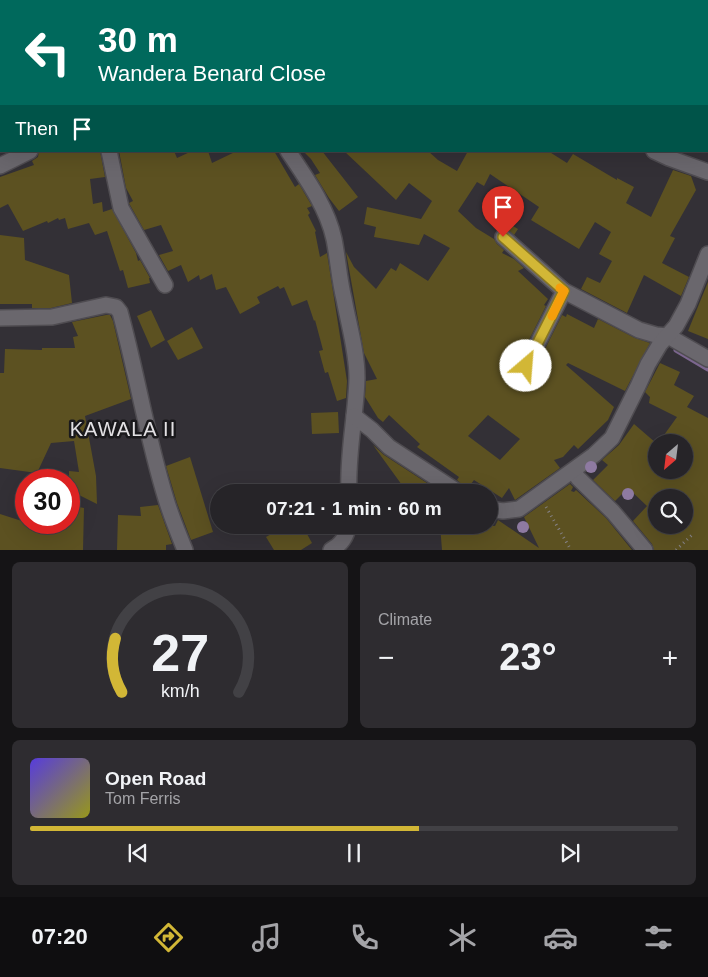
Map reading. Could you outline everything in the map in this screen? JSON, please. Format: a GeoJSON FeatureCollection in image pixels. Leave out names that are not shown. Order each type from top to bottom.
{"type":"FeatureCollection","features":[{"type":"Feature","properties":{"kind":"street"},"geometry":{"type":"LineString","coordinates":[[0,166],[28,152]]}},
{"type":"Feature","properties":{"kind":"street"},"geometry":{"type":"LineString","coordinates":[[109,152],[121,208],[165,285]]}},
{"type":"Feature","properties":{"kind":"street"},"geometry":{"type":"LineString","coordinates":[[289,152],[320,202],[333,237],[341,287],[357,358],[349,484]]}},
{"type":"Feature","properties":{"kind":"street"},"geometry":{"type":"LineString","coordinates":[[656,152],[708,172]]}},
{"type":"Feature","properties":{"kind":"street"},"geometry":{"type":"LineString","coordinates":[[503,237],[564,291],[639,330],[662,336],[708,359]]}},
{"type":"Feature","properties":{"kind":"street"},"geometry":{"type":"LineString","coordinates":[[498,510],[519,509],[594,455],[612,438],[648,364],[660,344],[662,336],[688,304],[708,254]]}},
{"type":"Feature","properties":{"kind":"street"},"geometry":{"type":"LineString","coordinates":[[526,366],[564,291]]}},
{"type":"Feature","properties":{"kind":"street"},"geometry":{"type":"LineString","coordinates":[[0,318],[52,317],[106,305],[116,307],[120,312],[163,491],[185,550]]}},
{"type":"Feature","properties":{"kind":"street"},"geometry":{"type":"LineString","coordinates":[[354,416],[389,447],[446,484]]}},
{"type":"Feature","properties":{"kind":"street"},"geometry":{"type":"LineString","coordinates":[[573,471],[613,512],[645,550]]}},
{"type":"Feature","properties":{"kind":"street"},"geometry":{"type":"LineString","coordinates":[[335,548],[346,538],[347,534]]}},
{"type":"Feature","properties":{"kind":"path"},"geometry":{"type":"LineString","coordinates":[[538,496],[572,550]]}},
{"type":"Feature","properties":{"kind":"path"},"geometry":{"type":"LineString","coordinates":[[676,550],[693,534]]}},
{"type":"Feature","properties":{"kind":"building"},"geometry":{"type":"Polygon","coordinates":[[[39,152],[100,152],[105,177],[90,179],[93,204],[102,202],[103,212],[112,209],[136,253],[138,261],[140,260],[150,278],[150,283],[128,288],[123,270],[120,271],[107,231],[95,235],[89,223],[68,229],[65,218],[59,220],[58,218],[23,231],[8,204],[0,208],[0,177],[34,165],[32,161],[38,157],[39,152]]]}},
{"type":"Feature","properties":{"kind":"building"},"geometry":{"type":"Polygon","coordinates":[[[119,152],[174,152],[177,158],[190,152],[208,152],[212,163],[235,152],[275,152],[295,187],[299,184],[312,206],[307,208],[310,213],[308,215],[316,231],[320,257],[327,253],[347,381],[346,398],[337,401],[328,372],[325,373],[319,351],[323,350],[315,320],[307,300],[292,306],[284,287],[280,289],[278,286],[257,297],[260,303],[240,314],[226,287],[216,290],[212,274],[200,280],[199,275],[188,282],[181,265],[168,271],[159,255],[173,251],[161,225],[144,230],[129,203],[133,201],[126,188],[119,152]]]}},
{"type":"Feature","properties":{"kind":"building"},"geometry":{"type":"Polygon","coordinates":[[[304,152],[323,152],[358,197],[339,211],[315,175],[320,173],[304,152]]]}},
{"type":"Feature","properties":{"kind":"building"},"geometry":{"type":"Polygon","coordinates":[[[345,152],[429,152],[438,160],[457,171],[467,152],[550,152],[567,163],[573,154],[617,180],[617,178],[634,187],[626,203],[651,217],[673,170],[691,176],[696,190],[670,236],[675,238],[662,263],[689,277],[681,296],[644,275],[627,313],[581,289],[587,277],[600,283],[612,261],[599,254],[611,232],[595,222],[579,249],[531,220],[539,207],[490,174],[484,186],[477,182],[458,211],[476,228],[494,239],[504,250],[502,253],[514,259],[524,268],[518,271],[548,299],[518,362],[517,367],[521,374],[527,375],[534,371],[562,315],[566,317],[567,314],[594,328],[598,319],[635,338],[650,343],[625,391],[568,363],[566,365],[614,407],[608,420],[578,449],[574,445],[563,457],[554,460],[560,468],[515,500],[509,488],[502,498],[498,495],[498,484],[480,484],[474,480],[471,484],[461,484],[457,480],[459,477],[417,447],[420,444],[389,415],[383,422],[378,418],[365,397],[366,381],[377,379],[364,353],[346,252],[354,267],[376,289],[391,268],[396,271],[400,263],[428,281],[450,248],[424,234],[419,245],[374,237],[376,227],[364,224],[367,207],[421,219],[432,201],[409,183],[396,200],[345,152]],[[488,415],[468,436],[500,460],[520,439],[488,415]]]}},
{"type":"Feature","properties":{"kind":"building"},"geometry":{"type":"Polygon","coordinates":[[[503,220],[518,229],[514,235],[505,228],[500,228],[503,220]]]}},
{"type":"Feature","properties":{"kind":"building"},"geometry":{"type":"Polygon","coordinates":[[[0,235],[24,238],[25,260],[69,275],[72,303],[51,308],[32,308],[32,304],[0,304],[0,235]]]}},
{"type":"Feature","properties":{"kind":"building"},"geometry":{"type":"Polygon","coordinates":[[[708,282],[708,339],[688,331],[708,282]]]}},
{"type":"Feature","properties":{"kind":"building"},"geometry":{"type":"Polygon","coordinates":[[[151,310],[165,340],[151,348],[137,316],[151,310]]]}},
{"type":"Feature","properties":{"kind":"building"},"geometry":{"type":"Polygon","coordinates":[[[110,315],[131,399],[85,416],[96,476],[97,504],[80,496],[80,469],[74,441],[51,443],[39,469],[15,470],[0,468],[0,373],[4,373],[5,349],[42,350],[42,348],[75,348],[73,337],[78,336],[72,322],[110,315]]]}},
{"type":"Feature","properties":{"kind":"building"},"geometry":{"type":"Polygon","coordinates":[[[192,327],[203,348],[178,360],[167,341],[192,327]]]}},
{"type":"Feature","properties":{"kind":"building"},"geometry":{"type":"Polygon","coordinates":[[[660,363],[680,372],[674,385],[694,396],[687,407],[708,418],[708,550],[654,550],[652,544],[633,521],[647,506],[628,488],[615,501],[593,480],[608,465],[602,460],[619,445],[634,424],[648,436],[648,479],[693,479],[693,434],[665,434],[677,417],[649,403],[650,397],[645,392],[660,363]]]}},
{"type":"Feature","properties":{"kind":"building"},"geometry":{"type":"Polygon","coordinates":[[[338,412],[339,433],[312,434],[311,413],[338,412]]]}},
{"type":"Feature","properties":{"kind":"building"},"geometry":{"type":"Polygon","coordinates":[[[373,445],[384,455],[428,484],[401,484],[373,445]]]}},
{"type":"Feature","properties":{"kind":"building"},"geometry":{"type":"Polygon","coordinates":[[[190,457],[210,522],[210,533],[191,540],[166,466],[190,457]]]}},
{"type":"Feature","properties":{"kind":"building"},"geometry":{"type":"Polygon","coordinates":[[[570,484],[573,487],[571,491],[574,492],[576,490],[606,518],[632,550],[442,550],[441,534],[498,534],[498,520],[539,548],[524,517],[570,484]]]}},
{"type":"Feature","properties":{"kind":"building"},"geometry":{"type":"Polygon","coordinates":[[[158,505],[172,544],[166,545],[166,550],[117,550],[118,515],[141,516],[140,507],[158,505]]]}},
{"type":"Feature","properties":{"kind":"building"},"geometry":{"type":"Polygon","coordinates":[[[80,507],[84,508],[83,550],[0,550],[0,514],[15,519],[15,534],[80,534],[80,507]]]}},
{"type":"Feature","properties":{"kind":"building"},"geometry":{"type":"Polygon","coordinates":[[[271,534],[307,534],[312,543],[301,550],[274,550],[266,537],[271,534]]]}},
{"type":"Feature","properties":{"kind":"waterway"},"geometry":{"type":"LineString","coordinates":[[676,350],[708,369]]}},
{"type":"Feature","properties":{"kind":"slow traffic"},"geometry":{"type":"LineString","coordinates":[[552,316],[564,291],[560,288]]}},
{"type":"Feature","properties":{"kind":"district","name":"KAWALA II"},"geometry":{"type":"Point","coordinates":[123,429]}},
{"type":"Feature","properties":{"kind":"route"},"geometry":{"type":"LineString","coordinates":[[503,237],[564,291],[526,366]]}}]}
